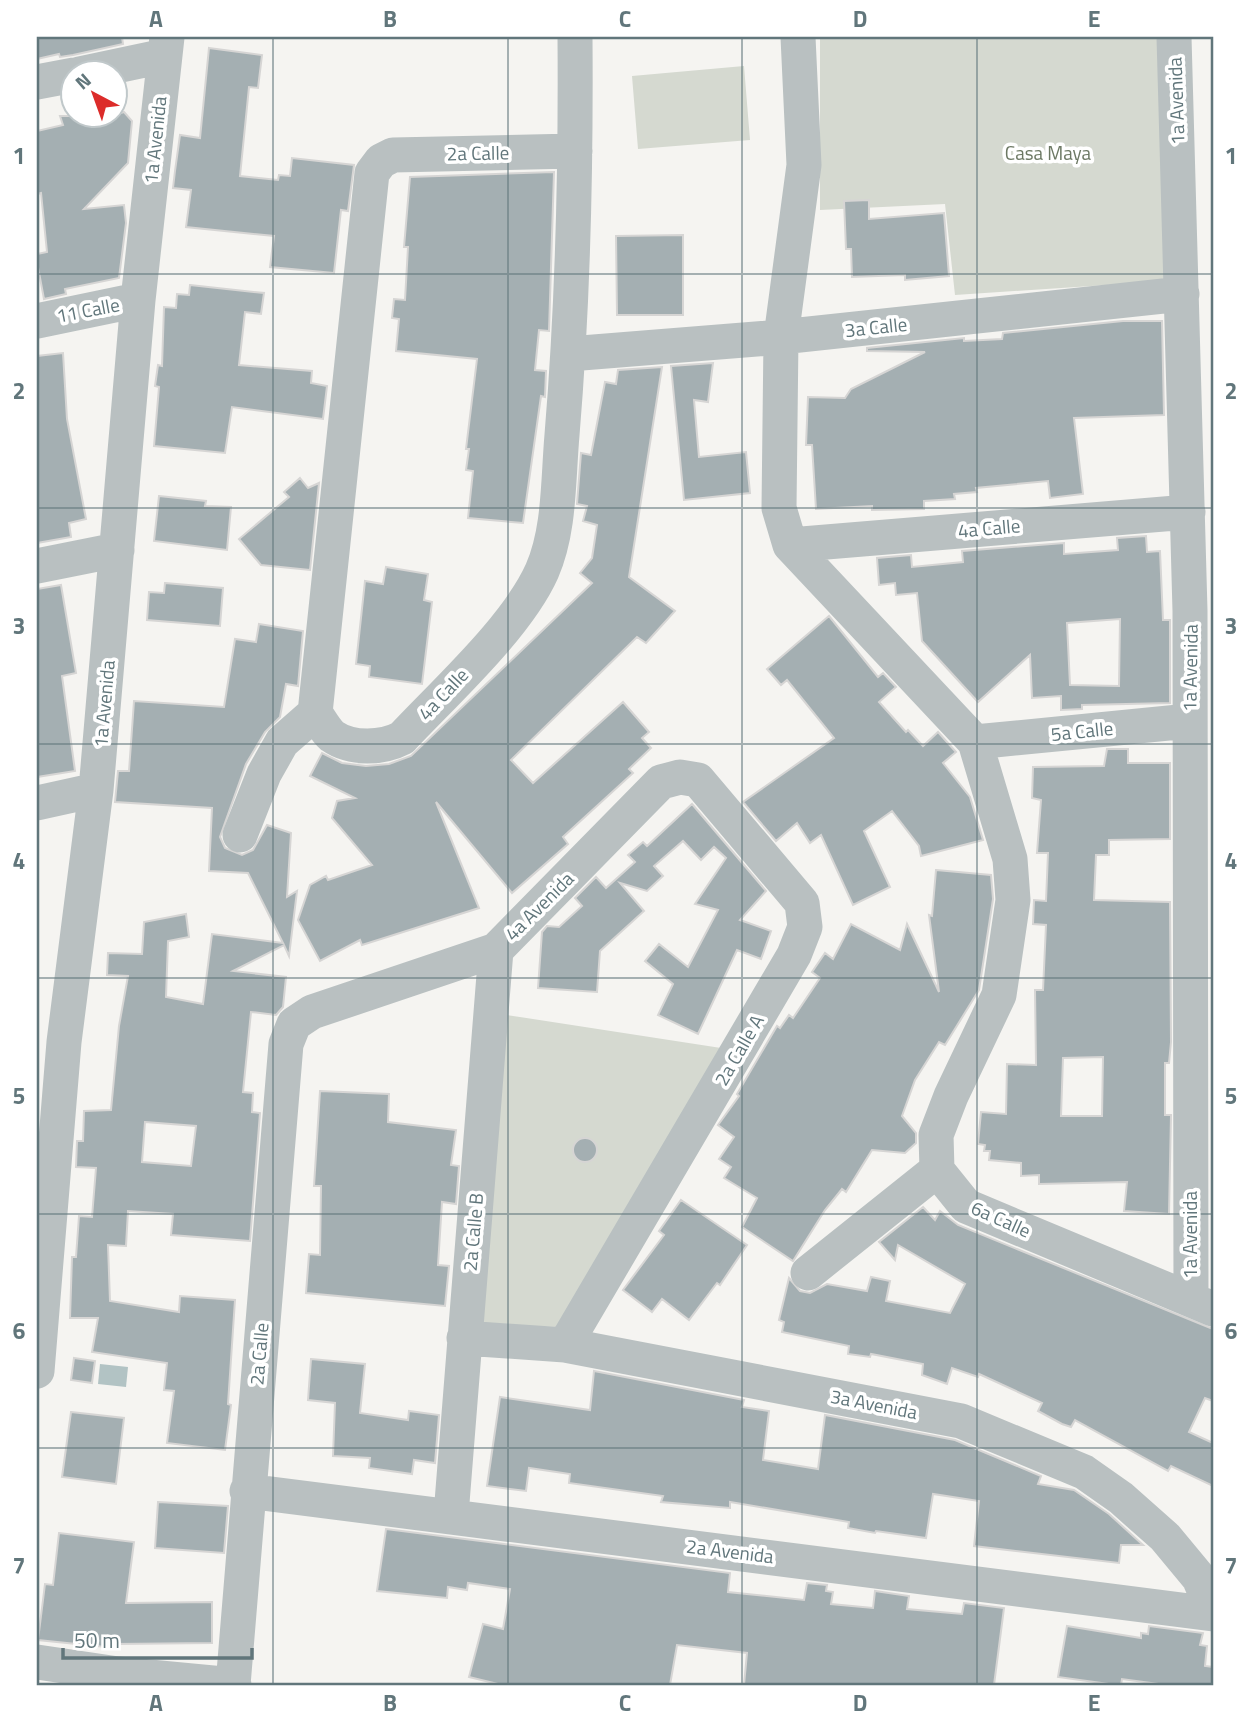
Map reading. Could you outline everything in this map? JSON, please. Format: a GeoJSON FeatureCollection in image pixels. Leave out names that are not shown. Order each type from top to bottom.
{"type":"FeatureCollection","features":[{"type":"Feature","properties":{"kind":"street","name":"4a Calle"},"geometry":{"type":"LineString","coordinates":[[315,713],[332,736],[355,743],[385,747],[402,738],[521,610],[542,570],[554,529],[569,354],[575,150],[575,37]]}},
{"type":"Feature","properties":{"kind":"street"},"geometry":{"type":"LineString","coordinates":[[798,37],[804,165],[781,337],[779,508],[790,545],[975,742],[1010,859],[1013,900],[999,995],[936,1135],[937,1170],[808,1273]]}},
{"type":"Feature","properties":{"kind":"street","name":"1a Avenida"},"geometry":{"type":"LineString","coordinates":[[1174,37],[1188,512],[1189,721],[1202,1304]]}},
{"type":"Feature","properties":{"kind":"street"},"geometry":{"type":"LineString","coordinates":[[122,60],[165,46]]}},
{"type":"Feature","properties":{"kind":"street","name":"1a Avenida"},"geometry":{"type":"LineString","coordinates":[[37,1371],[51,1045],[96,790],[138,300],[165,46]]}},
{"type":"Feature","properties":{"kind":"street"},"geometry":{"type":"LineString","coordinates":[[37,82],[60,78]]}},
{"type":"Feature","properties":{"kind":"street","name":"2a Calle"},"geometry":{"type":"LineString","coordinates":[[315,713],[372,173],[382,161],[393,155],[575,150]]}},
{"type":"Feature","properties":{"kind":"street","name":"3a Calle"},"geometry":{"type":"LineString","coordinates":[[569,354],[781,337],[1182,294]]}},
{"type":"Feature","properties":{"kind":"street","name":"11 Calle"},"geometry":{"type":"LineString","coordinates":[[37,321],[138,300]]}},
{"type":"Feature","properties":{"kind":"street","name":"4a Calle"},"geometry":{"type":"LineString","coordinates":[[790,545],[1188,512]]}},
{"type":"Feature","properties":{"kind":"street"},"geometry":{"type":"LineString","coordinates":[[37,566],[117,550]]}},
{"type":"Feature","properties":{"kind":"street"},"geometry":{"type":"LineString","coordinates":[[240,835],[264,774],[282,742],[315,713]]}},
{"type":"Feature","properties":{"kind":"street","name":"5a Calle"},"geometry":{"type":"LineString","coordinates":[[975,742],[1189,721]]}},
{"type":"Feature","properties":{"kind":"street","name":"4a Avenida"},"geometry":{"type":"LineString","coordinates":[[294,1024],[313,1012],[496,950],[661,782],[680,777]]}},
{"type":"Feature","properties":{"kind":"street","name":"2a Calle A"},"geometry":{"type":"LineString","coordinates":[[565,1345],[794,955],[805,927],[802,904],[780,874],[698,780],[680,777]]}},
{"type":"Feature","properties":{"kind":"street"},"geometry":{"type":"LineString","coordinates":[[37,803],[96,790]]}},
{"type":"Feature","properties":{"kind":"street","name":"2a Calle B"},"geometry":{"type":"LineString","coordinates":[[451,1515],[496,950]]}},
{"type":"Feature","properties":{"kind":"street","name":"2a Calle"},"geometry":{"type":"LineString","coordinates":[[233,1685],[286,1044],[294,1024]]}},
{"type":"Feature","properties":{"kind":"street","name":"6a Calle"},"geometry":{"type":"LineString","coordinates":[[937,1170],[967,1206],[1202,1304]]}},
{"type":"Feature","properties":{"kind":"street","name":"3a Avenida"},"geometry":{"type":"LineString","coordinates":[[464,1338],[565,1345],[961,1421],[1084,1472],[1121,1497],[1165,1537],[1199,1578],[1213,1612]]}},
{"type":"Feature","properties":{"kind":"street","name":"2a Avenida"},"geometry":{"type":"LineString","coordinates":[[247,1491],[1213,1612]]}},
{"type":"Feature","properties":{"kind":"street"},"geometry":{"type":"LineString","coordinates":[[37,1662],[118,1674],[233,1685]]}},
{"type":"Feature","properties":{"kind":"green space","name":"Casa Maya"},"geometry":{"type":"Polygon","coordinates":[[[820,37],[1161,37],[1167,281],[955,295],[945,204],[820,210],[820,37]]]}},
{"type":"Feature","properties":{"kind":"green space"},"geometry":{"type":"Polygon","coordinates":[[[744,66],[750,140],[638,149],[632,76],[744,66]]]}},
{"type":"Feature","properties":{"kind":"green space"},"geometry":{"type":"Polygon","coordinates":[[[507,1015],[721,1048],[564,1327],[481,1326],[507,1015]]]}},
{"type":"Feature","properties":{"kind":"shaded area"},"geometry":{"type":"Polygon","coordinates":[[[100,1364],[128,1367],[126,1387],[98,1384],[100,1364]]]}},
{"type":"Feature","properties":{"kind":"building"},"geometry":{"type":"Polygon","coordinates":[[[37,37],[122,37],[123,44],[73,55],[60,57],[59,54],[37,59],[37,37]]]}},
{"type":"Feature","properties":{"kind":"building"},"geometry":{"type":"Polygon","coordinates":[[[209,48],[262,55],[258,88],[249,87],[240,176],[278,180],[279,175],[290,176],[292,158],[354,165],[348,211],[341,210],[334,273],[270,267],[274,236],[186,227],[191,190],[173,188],[175,171],[180,135],[200,138],[209,48]]]}},
{"type":"Feature","properties":{"kind":"building"},"geometry":{"type":"Polygon","coordinates":[[[130,119],[132,121],[128,163],[84,209],[124,205],[126,223],[119,278],[65,289],[66,294],[44,299],[37,262],[37,254],[47,252],[41,193],[37,194],[37,131],[60,126],[60,130],[130,130],[130,119]]]}},
{"type":"Feature","properties":{"kind":"building"},"geometry":{"type":"Polygon","coordinates":[[[554,172],[549,331],[539,330],[535,370],[546,371],[545,397],[541,396],[523,523],[468,518],[473,471],[466,470],[469,449],[466,449],[477,359],[396,351],[399,319],[392,318],[394,299],[405,300],[408,247],[404,247],[410,177],[554,172]]]}},
{"type":"Feature","properties":{"kind":"building"},"geometry":{"type":"Polygon","coordinates":[[[869,200],[869,219],[944,213],[949,276],[905,280],[905,275],[852,277],[851,249],[846,249],[844,201],[869,200]]]}},
{"type":"Feature","properties":{"kind":"building"},"geometry":{"type":"Polygon","coordinates":[[[683,235],[683,315],[617,315],[616,236],[683,235]]]}},
{"type":"Feature","properties":{"kind":"building"},"geometry":{"type":"Polygon","coordinates":[[[190,285],[264,293],[261,314],[245,312],[239,365],[312,371],[311,383],[327,386],[323,419],[232,407],[225,453],[154,446],[159,387],[155,386],[158,365],[162,366],[164,307],[176,308],[177,294],[189,295],[190,285]]]}},
{"type":"Feature","properties":{"kind":"building"},"geometry":{"type":"Polygon","coordinates":[[[1123,321],[1162,321],[1164,415],[1074,418],[1083,494],[1050,498],[1048,481],[976,488],[977,492],[954,494],[955,499],[924,501],[924,509],[872,510],[872,506],[816,509],[812,445],[806,445],[808,397],[845,398],[851,389],[925,352],[867,351],[867,348],[964,338],[964,341],[1002,339],[1003,333],[1123,321]]]}},
{"type":"Feature","properties":{"kind":"building"},"geometry":{"type":"Polygon","coordinates":[[[63,353],[67,419],[86,519],[69,523],[71,537],[37,543],[37,356],[63,353]]]}},
{"type":"Feature","properties":{"kind":"building"},"geometry":{"type":"Polygon","coordinates":[[[713,363],[708,402],[694,400],[699,457],[746,452],[750,493],[684,500],[671,366],[713,363]]]}},
{"type":"Feature","properties":{"kind":"building"},"geometry":{"type":"Polygon","coordinates":[[[662,367],[629,577],[675,611],[646,643],[637,637],[511,760],[533,783],[623,702],[649,732],[642,738],[651,748],[629,769],[633,773],[563,837],[568,844],[512,893],[436,802],[479,908],[362,945],[360,940],[320,961],[298,920],[310,885],[326,876],[328,880],[372,865],[332,818],[337,801],[355,798],[310,776],[322,753],[342,763],[366,766],[389,764],[411,756],[592,583],[580,573],[592,558],[597,525],[583,521],[587,506],[577,504],[581,453],[591,455],[605,382],[616,384],[618,370],[662,367]]]}},
{"type":"Feature","properties":{"kind":"building"},"geometry":{"type":"Polygon","coordinates":[[[300,478],[308,488],[319,483],[310,570],[261,565],[239,539],[289,497],[284,492],[300,478]]]}},
{"type":"Feature","properties":{"kind":"building"},"geometry":{"type":"Polygon","coordinates":[[[159,496],[206,501],[205,506],[231,507],[227,550],[154,541],[159,496]]]}},
{"type":"Feature","properties":{"kind":"building"},"geometry":{"type":"Polygon","coordinates":[[[1146,536],[1147,552],[1160,551],[1163,620],[1170,620],[1170,703],[1082,705],[1082,709],[1061,710],[1061,696],[1032,698],[1030,655],[978,702],[922,641],[917,593],[896,595],[895,583],[879,585],[877,558],[911,555],[912,567],[963,562],[962,551],[1064,543],[1064,554],[1118,550],[1117,538],[1146,536]],[[1120,619],[1067,623],[1070,685],[1119,686],[1120,619]]]}},
{"type":"Feature","properties":{"kind":"building"},"geometry":{"type":"Polygon","coordinates":[[[386,567],[428,574],[424,600],[432,602],[422,684],[369,677],[370,666],[356,664],[365,581],[383,584],[386,567]]]}},
{"type":"Feature","properties":{"kind":"building"},"geometry":{"type":"Polygon","coordinates":[[[165,583],[223,588],[220,626],[147,620],[149,592],[164,593],[165,583]]]}},
{"type":"Feature","properties":{"kind":"building"},"geometry":{"type":"Polygon","coordinates":[[[61,585],[76,673],[62,676],[75,771],[37,777],[37,589],[61,585]]]}},
{"type":"Feature","properties":{"kind":"building"},"geometry":{"type":"Polygon","coordinates":[[[829,616],[878,677],[883,673],[896,687],[879,702],[906,732],[908,730],[923,746],[938,732],[956,752],[943,763],[970,797],[983,840],[921,856],[919,846],[892,811],[864,831],[890,887],[853,905],[821,835],[810,843],[797,823],[776,841],[743,802],[834,738],[787,680],[781,685],[767,669],[829,616]]]}},
{"type":"Feature","properties":{"kind":"building"},"geometry":{"type":"Polygon","coordinates":[[[259,624],[303,631],[298,686],[286,684],[280,717],[265,732],[246,764],[220,837],[225,848],[242,855],[253,850],[267,825],[291,833],[287,897],[297,891],[289,956],[284,945],[233,971],[286,977],[283,1007],[276,1015],[251,1012],[243,1092],[253,1093],[252,1112],[260,1113],[250,1241],[171,1235],[173,1214],[128,1211],[126,1246],[108,1245],[110,1301],[179,1312],[180,1296],[235,1300],[228,1404],[231,1405],[225,1450],[167,1443],[174,1391],[164,1390],[167,1363],[92,1352],[98,1318],[70,1318],[72,1257],[76,1257],[79,1216],[92,1217],[96,1168],[76,1167],[77,1141],[83,1141],[84,1111],[111,1110],[119,1026],[128,976],[107,975],[108,953],[142,954],[144,922],[186,914],[189,937],[168,941],[166,997],[203,1004],[212,934],[283,943],[248,873],[209,871],[212,808],[115,802],[118,771],[129,771],[134,701],[224,707],[235,639],[256,642],[259,624]],[[145,1122],[142,1162],[191,1166],[196,1126],[145,1122]]]}},
{"type":"Feature","properties":{"kind":"building"},"geometry":{"type":"Polygon","coordinates":[[[1107,749],[1128,749],[1128,763],[1170,763],[1170,839],[1109,840],[1109,855],[1096,855],[1094,900],[1170,902],[1171,1042],[1169,1063],[1165,1063],[1165,1115],[1171,1115],[1169,1214],[1124,1211],[1127,1182],[1039,1184],[1039,1175],[1021,1176],[1021,1163],[989,1160],[990,1151],[984,1151],[985,1145],[978,1144],[981,1112],[1006,1114],[1007,1064],[1036,1065],[1035,990],[1043,990],[1046,925],[1033,924],[1034,900],[1046,901],[1048,853],[1037,853],[1041,800],[1032,798],[1033,767],[1104,766],[1107,749]],[[1103,1057],[1063,1058],[1061,1116],[1102,1116],[1103,1057]]]}},
{"type":"Feature","properties":{"kind":"building"},"geometry":{"type":"Polygon","coordinates":[[[692,804],[766,891],[740,920],[771,931],[761,959],[737,950],[698,1034],[658,1015],[673,984],[645,961],[659,944],[688,967],[718,910],[695,904],[726,858],[714,847],[701,860],[683,841],[654,866],[663,876],[647,891],[620,883],[644,911],[600,951],[597,992],[538,988],[542,932],[547,926],[559,927],[582,906],[575,898],[596,877],[606,888],[635,862],[628,855],[643,842],[647,846],[692,804]]]}},
{"type":"Feature","properties":{"kind":"building"},"geometry":{"type":"Polygon","coordinates":[[[936,870],[991,875],[993,899],[979,990],[945,1045],[939,1042],[915,1080],[902,1116],[916,1133],[916,1143],[905,1153],[872,1150],[846,1192],[842,1189],[825,1210],[793,1261],[742,1227],[757,1198],[724,1178],[731,1167],[719,1159],[734,1137],[718,1125],[739,1096],[737,1094],[777,1026],[780,1028],[789,1015],[793,1018],[820,978],[812,972],[825,953],[833,959],[851,924],[900,950],[907,924],[939,992],[929,915],[932,916],[936,870]]]}},
{"type":"Feature","properties":{"kind":"building"},"geometry":{"type":"Polygon","coordinates":[[[320,1091],[389,1094],[388,1122],[456,1130],[451,1165],[459,1166],[456,1204],[442,1202],[438,1265],[449,1266],[445,1306],[306,1293],[309,1254],[320,1255],[321,1186],[314,1186],[320,1091]]]}},
{"type":"Feature","properties":{"kind":"building"},"geometry":{"type":"Polygon","coordinates":[[[585,1138],[594,1141],[597,1150],[594,1159],[585,1162],[576,1159],[573,1150],[576,1141],[585,1138]]]}},
{"type":"Feature","properties":{"kind":"building"},"geometry":{"type":"Polygon","coordinates":[[[681,1200],[747,1245],[720,1285],[717,1283],[689,1320],[662,1299],[652,1312],[623,1290],[664,1235],[659,1231],[681,1200]]]}},
{"type":"Feature","properties":{"kind":"building"},"geometry":{"type":"Polygon","coordinates":[[[923,1207],[935,1220],[940,1211],[958,1225],[1213,1329],[1213,1401],[1205,1398],[1189,1432],[1213,1443],[1213,1486],[1171,1466],[1168,1471],[1075,1420],[1071,1427],[1062,1424],[1038,1411],[1042,1403],[979,1374],[978,1377],[952,1368],[947,1384],[922,1375],[923,1364],[871,1354],[870,1357],[848,1354],[849,1346],[782,1332],[784,1322],[779,1320],[789,1278],[800,1291],[810,1293],[827,1284],[867,1291],[871,1277],[890,1281],[886,1301],[950,1313],[965,1284],[898,1245],[895,1260],[879,1242],[923,1207]]]}},
{"type":"Feature","properties":{"kind":"building"},"geometry":{"type":"Polygon","coordinates":[[[74,1358],[95,1361],[92,1383],[71,1380],[74,1358]]]}},
{"type":"Feature","properties":{"kind":"building"},"geometry":{"type":"Polygon","coordinates":[[[311,1359],[365,1364],[360,1413],[408,1420],[409,1411],[439,1415],[435,1463],[414,1460],[412,1474],[369,1468],[370,1458],[333,1456],[335,1403],[308,1400],[311,1359]]]}},
{"type":"Feature","properties":{"kind":"building"},"geometry":{"type":"Polygon","coordinates":[[[594,1371],[744,1400],[742,1407],[769,1411],[763,1460],[818,1469],[825,1415],[955,1440],[1041,1476],[1038,1484],[1074,1490],[1109,1514],[1143,1545],[1121,1545],[1119,1563],[974,1546],[979,1501],[933,1494],[926,1538],[875,1533],[848,1528],[849,1522],[730,1502],[730,1508],[661,1502],[663,1496],[569,1483],[570,1474],[529,1468],[526,1491],[487,1486],[500,1397],[590,1410],[594,1371]]]}},
{"type":"Feature","properties":{"kind":"building"},"geometry":{"type":"Polygon","coordinates":[[[71,1412],[124,1418],[116,1484],[62,1477],[71,1412]]]}},
{"type":"Feature","properties":{"kind":"building"},"geometry":{"type":"Polygon","coordinates":[[[158,1502],[228,1506],[224,1553],[155,1548],[158,1502]]]}},
{"type":"Feature","properties":{"kind":"building"},"geometry":{"type":"Polygon","coordinates":[[[386,1529],[730,1573],[728,1592],[804,1600],[807,1583],[827,1585],[826,1591],[833,1592],[831,1604],[873,1608],[875,1591],[909,1596],[907,1609],[962,1614],[964,1603],[1004,1608],[994,1685],[744,1685],[747,1653],[677,1645],[670,1685],[502,1685],[469,1677],[483,1624],[503,1629],[510,1589],[468,1583],[467,1590],[448,1587],[447,1598],[377,1591],[386,1529]]]}},
{"type":"Feature","properties":{"kind":"building"},"geometry":{"type":"Polygon","coordinates":[[[59,1533],[134,1542],[126,1603],[212,1602],[212,1643],[115,1644],[115,1648],[38,1640],[45,1584],[53,1585],[59,1533]]]}},
{"type":"Feature","properties":{"kind":"building"},"geometry":{"type":"Polygon","coordinates":[[[1067,1626],[1141,1638],[1141,1633],[1148,1634],[1149,1626],[1203,1633],[1200,1645],[1207,1646],[1205,1666],[1213,1667],[1213,1685],[1166,1685],[1122,1679],[1121,1685],[1116,1685],[1058,1677],[1067,1626]]]}}]}
